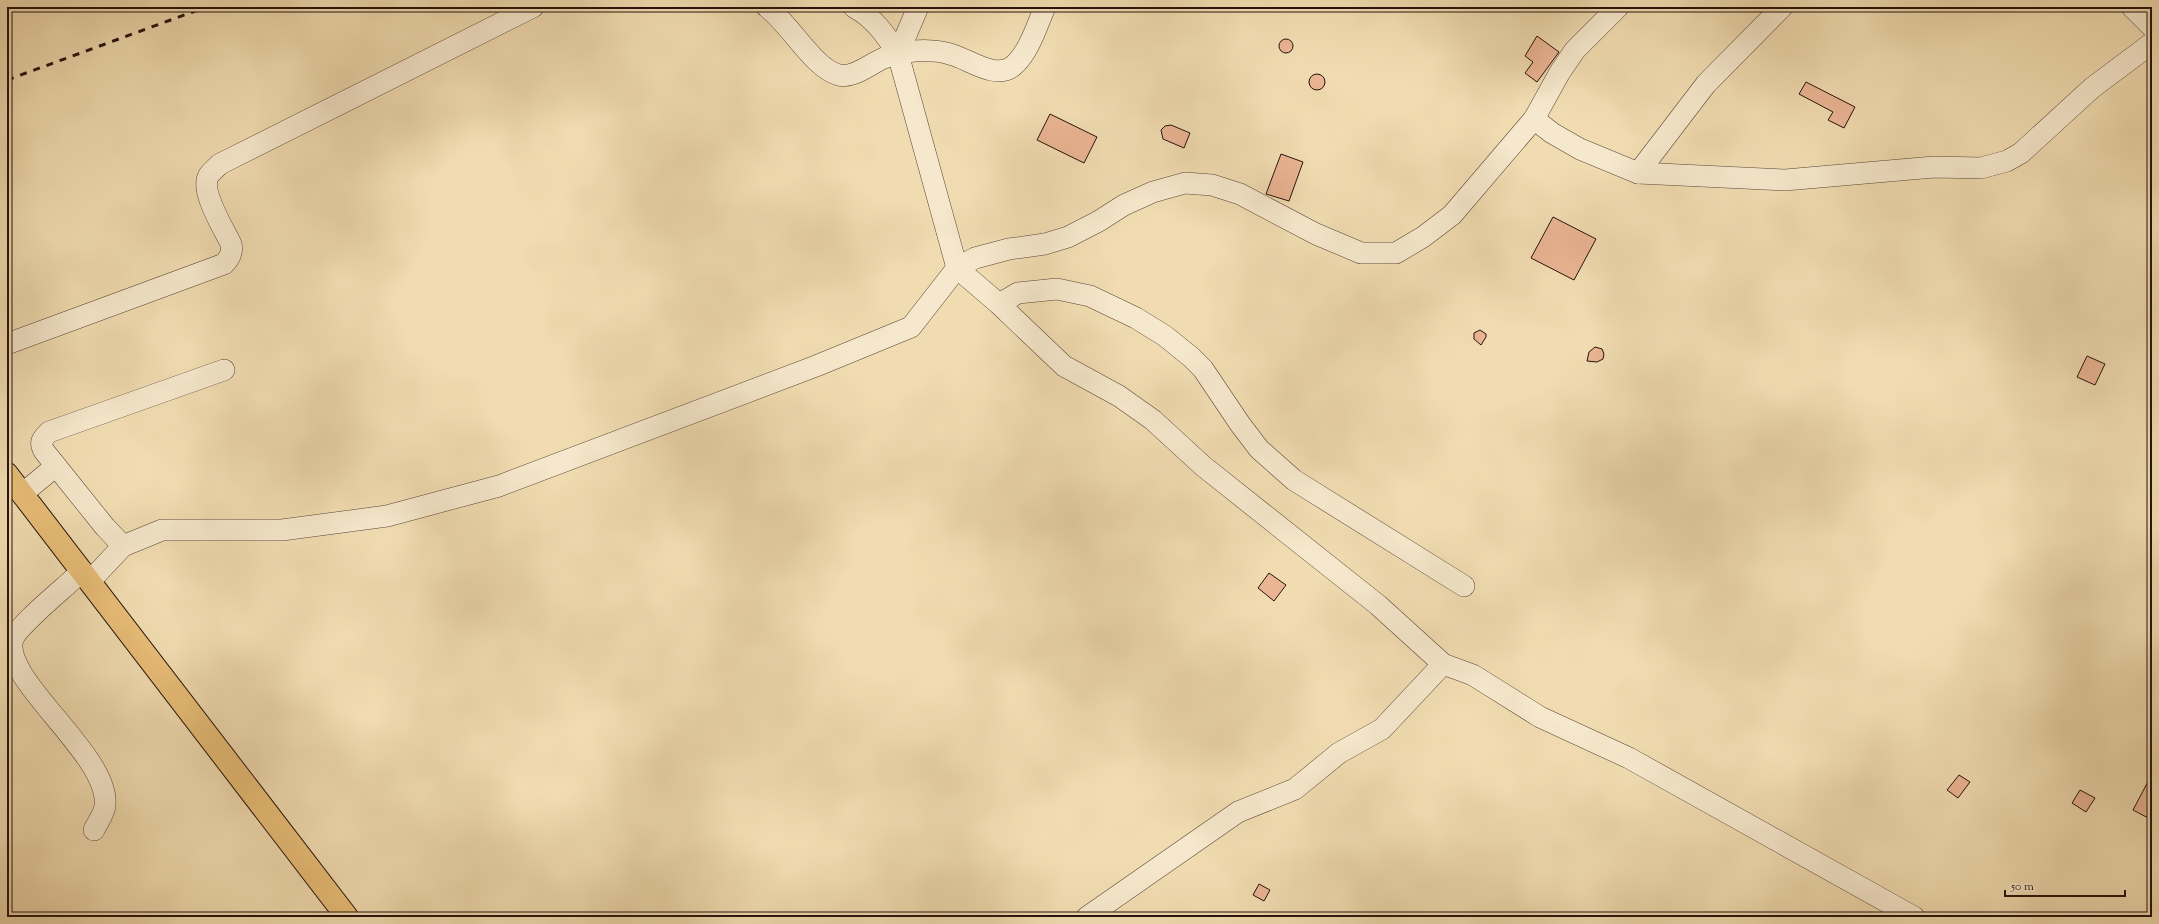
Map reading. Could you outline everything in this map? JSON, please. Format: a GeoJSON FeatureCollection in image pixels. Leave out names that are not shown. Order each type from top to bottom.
{"type":"FeatureCollection","features":[{"type":"Feature","properties":{"kind":"main road"},"geometry":{"type":"LineString","coordinates":[[7,474],[347,917]]}},
{"type":"Feature","properties":{"kind":"street"},"geometry":{"type":"LineString","coordinates":[[7,344],[224,264],[230,258],[232,249],[231,244],[209,200],[206,189],[208,176],[220,164],[533,7]]}},
{"type":"Feature","properties":{"kind":"street"},"geometry":{"type":"LineString","coordinates":[[767,7],[790,29],[824,68],[840,75],[852,74],[882,58],[898,54],[931,50],[953,55],[992,69],[1004,70],[1013,66],[1024,52],[1045,7]]}},
{"type":"Feature","properties":{"kind":"street"},"geometry":{"type":"LineString","coordinates":[[854,7],[866,13],[885,35],[898,54],[957,268],[999,304],[1064,366],[1119,396],[1153,420],[1203,466],[1378,606],[1443,664],[1473,675],[1540,716],[1629,758],[1914,917]]}},
{"type":"Feature","properties":{"kind":"street"},"geometry":{"type":"LineString","coordinates":[[898,54],[918,7]]}},
{"type":"Feature","properties":{"kind":"street"},"geometry":{"type":"LineString","coordinates":[[94,830],[105,806],[101,780],[64,728],[20,672],[13,652],[13,640],[20,627],[123,546],[162,530],[282,530],[387,516],[499,486],[816,366],[911,327],[957,268],[975,258],[1009,249],[1045,244],[1068,237],[1099,222],[1124,205],[1153,192],[1185,183],[1212,185],[1240,194],[1316,234],[1360,253],[1396,253],[1423,237],[1452,215],[1534,119],[1560,72],[1575,50],[1618,7]]}},
{"type":"Feature","properties":{"kind":"street"},"geometry":{"type":"LineString","coordinates":[[1638,173],[1706,84],[1782,7]]}},
{"type":"Feature","properties":{"kind":"street"},"geometry":{"type":"LineString","coordinates":[[2132,7],[2152,27]]}},
{"type":"Feature","properties":{"kind":"street"},"geometry":{"type":"LineString","coordinates":[[1534,119],[1552,133],[1580,149],[1638,173],[1785,180],[1934,167],[1981,168],[2007,161],[2021,153],[2092,88],[2152,43]]}},
{"type":"Feature","properties":{"kind":"street"},"geometry":{"type":"LineString","coordinates":[[999,304],[1018,292],[1057,289],[1090,296],[1136,318],[1165,336],[1203,369],[1240,424],[1259,449],[1294,480],[1464,586]]}},
{"type":"Feature","properties":{"kind":"street"},"geometry":{"type":"LineString","coordinates":[[123,546],[105,527],[56,466],[41,446],[42,439],[49,432],[224,370]]}},
{"type":"Feature","properties":{"kind":"street"},"geometry":{"type":"LineString","coordinates":[[22,494],[56,466]]}},
{"type":"Feature","properties":{"kind":"street"},"geometry":{"type":"LineString","coordinates":[[1086,917],[1238,812],[1295,789],[1339,753],[1382,729],[1443,664]]}},
{"type":"Feature","properties":{"kind":"building"},"geometry":{"type":"Polygon","coordinates":[[[1537,36],[1559,52],[1537,82],[1525,73],[1533,62],[1525,56],[1537,36]]]}},
{"type":"Feature","properties":{"kind":"building"},"geometry":{"type":"Polygon","coordinates":[[[1283,39],[1289,39],[1293,43],[1293,49],[1289,53],[1283,53],[1279,49],[1279,43],[1283,39]]]}},
{"type":"Feature","properties":{"kind":"building"},"geometry":{"type":"Polygon","coordinates":[[[1317,74],[1324,79],[1325,82],[1320,89],[1317,90],[1310,85],[1309,82],[1314,75],[1317,74]]]}},
{"type":"Feature","properties":{"kind":"building"},"geometry":{"type":"Polygon","coordinates":[[[1806,82],[1855,107],[1844,128],[1828,120],[1833,112],[1799,94],[1806,82]]]}},
{"type":"Feature","properties":{"kind":"building"},"geometry":{"type":"Polygon","coordinates":[[[1050,114],[1097,137],[1084,163],[1037,140],[1050,114]]]}},
{"type":"Feature","properties":{"kind":"building"},"geometry":{"type":"Polygon","coordinates":[[[1171,125],[1190,133],[1184,148],[1163,139],[1161,130],[1165,126],[1171,125]]]}},
{"type":"Feature","properties":{"kind":"building"},"geometry":{"type":"Polygon","coordinates":[[[1281,154],[1303,162],[1289,201],[1266,194],[1281,154]]]}},
{"type":"Feature","properties":{"kind":"building"},"geometry":{"type":"Polygon","coordinates":[[[1553,217],[1596,239],[1574,280],[1531,258],[1553,217]]]}},
{"type":"Feature","properties":{"kind":"building"},"geometry":{"type":"Polygon","coordinates":[[[1480,330],[1486,334],[1486,337],[1481,345],[1474,339],[1474,333],[1480,330]]]}},
{"type":"Feature","properties":{"kind":"building"},"geometry":{"type":"Polygon","coordinates":[[[1595,347],[1602,349],[1604,354],[1603,359],[1597,362],[1587,361],[1589,352],[1595,347]]]}},
{"type":"Feature","properties":{"kind":"building"},"geometry":{"type":"Polygon","coordinates":[[[2087,356],[2105,364],[2095,385],[2077,377],[2087,356]]]}},
{"type":"Feature","properties":{"kind":"building"},"geometry":{"type":"Polygon","coordinates":[[[1269,573],[1286,585],[1274,601],[1258,588],[1269,573]]]}},
{"type":"Feature","properties":{"kind":"building"},"geometry":{"type":"Polygon","coordinates":[[[2152,774],[2152,820],[2133,810],[2152,774]]]}},
{"type":"Feature","properties":{"kind":"building"},"geometry":{"type":"Polygon","coordinates":[[[1959,775],[1970,782],[1958,798],[1947,790],[1959,775]]]}},
{"type":"Feature","properties":{"kind":"building"},"geometry":{"type":"Polygon","coordinates":[[[2080,790],[2095,798],[2086,812],[2072,803],[2080,790]]]}},
{"type":"Feature","properties":{"kind":"building"},"geometry":{"type":"Polygon","coordinates":[[[1259,884],[1270,890],[1264,901],[1253,895],[1259,884]]]}},
{"type":"Feature","properties":{"kind":"railway"},"geometry":{"type":"LineString","coordinates":[[7,80],[206,7]]}}]}
